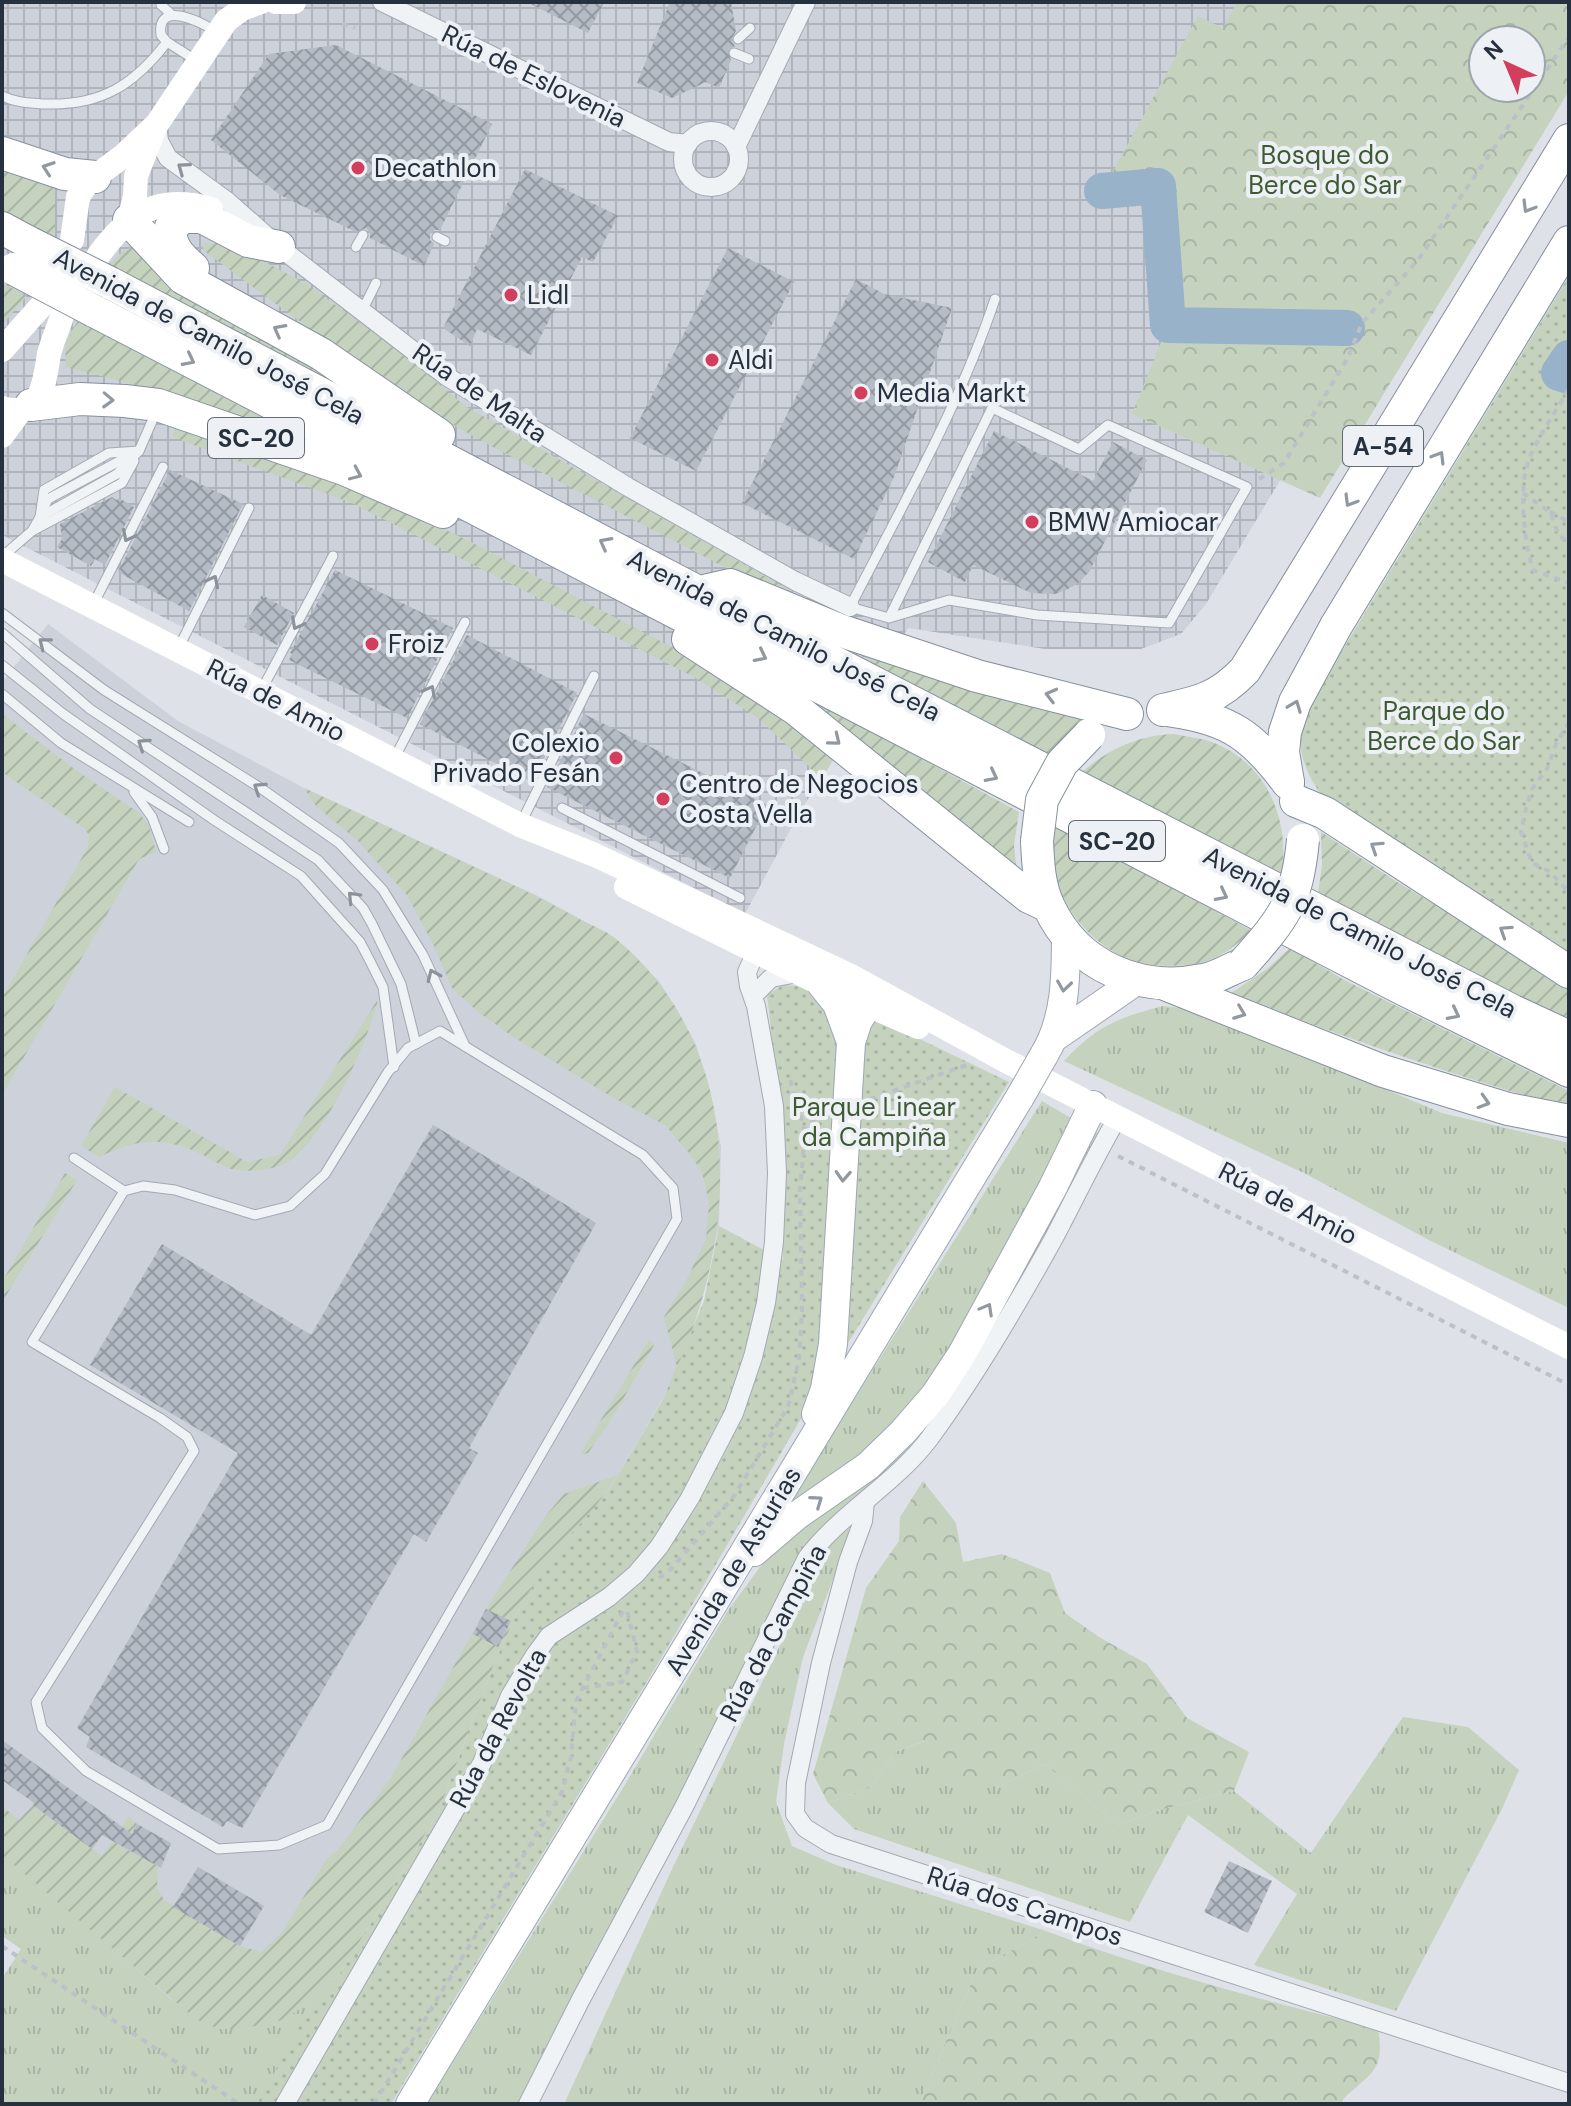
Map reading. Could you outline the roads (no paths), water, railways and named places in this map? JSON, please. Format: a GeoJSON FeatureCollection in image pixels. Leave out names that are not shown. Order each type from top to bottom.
{"type":"FeatureCollection","features":[{"type":"Feature","properties":{"kind":"highway","name":"A-54"},"geometry":{"type":"LineString","coordinates":[[1163,710],[1206,701],[1228,688],[1245,670],[1569,140]]}},
{"type":"Feature","properties":{"kind":"highway"},"geometry":{"type":"LineString","coordinates":[[2,153],[65,174],[95,177]]}},
{"type":"Feature","properties":{"kind":"highway"},"geometry":{"type":"LineString","coordinates":[[237,307],[218,286],[178,253],[172,244],[171,227],[183,217],[202,217],[248,241],[279,247]]}},
{"type":"Feature","properties":{"kind":"highway","name":"SC-20"},"geometry":{"type":"LineString","coordinates":[[18,408],[80,399],[158,405],[344,469],[445,513],[471,489],[445,439],[321,354],[183,278],[129,220]]}},
{"type":"Feature","properties":{"kind":"highway","name":"A-54"},"geometry":{"type":"LineString","coordinates":[[1292,791],[1283,752],[1285,732],[1295,702],[1336,626],[1569,242]]}},
{"type":"Feature","properties":{"kind":"highway","name":"Avenida de Camilo José Cela"},"geometry":{"type":"LineString","coordinates":[[12,251],[104,270],[471,489],[589,569],[1403,989],[1569,1071]]}},
{"type":"Feature","properties":{"kind":"highway","name":"Avenida de Camilo José Cela"},"geometry":{"type":"LineString","coordinates":[[12,251],[94,311],[698,592],[1569,1037]]}},
{"type":"Feature","properties":{"kind":"highway"},"geometry":{"type":"LineString","coordinates":[[698,592],[730,585],[842,631],[977,676],[1127,714],[1163,710],[1204,715],[1235,729],[1261,749],[1292,791],[1569,972]]}},
{"type":"Feature","properties":{"kind":"highway"},"geometry":{"type":"LineString","coordinates":[[667,607],[678,632],[796,709],[1029,897],[1048,906]]}},
{"type":"Feature","properties":{"kind":"highway"},"geometry":{"type":"LineString","coordinates":[[1127,714],[1089,735],[1062,763],[1042,800],[1037,841],[1038,874],[1048,906],[1066,935],[1097,964],[1383,1071],[1508,1109],[1569,1121]]}},
{"type":"Feature","properties":{"kind":"highway"},"geometry":{"type":"LineString","coordinates":[[1152,983],[1206,980],[1243,964],[1283,918],[1299,877],[1303,840],[1292,791]]}},
{"type":"Feature","properties":{"kind":"main road"},"geometry":{"type":"LineString","coordinates":[[1049,1046],[1066,980],[1066,935]]}},
{"type":"Feature","properties":{"kind":"main road"},"geometry":{"type":"LineString","coordinates":[[817,974],[837,1004],[851,1042]]}},
{"type":"Feature","properties":{"kind":"main road"},"geometry":{"type":"LineString","coordinates":[[1049,1046],[1152,983]]}},
{"type":"Feature","properties":{"kind":"main road"},"geometry":{"type":"LineString","coordinates":[[799,1459],[825,1389],[833,1344],[851,1042],[858,1021],[868,1005]]}},
{"type":"Feature","properties":{"kind":"main road","name":"Avenida de Asturias"},"geometry":{"type":"LineString","coordinates":[[410,2104],[1049,1046]]}},
{"type":"Feature","properties":{"kind":"main road"},"geometry":{"type":"LineString","coordinates":[[735,1568],[796,1516],[868,1466],[935,1395],[962,1354],[1052,1189],[1093,1105]]}},
{"type":"Feature","properties":{"kind":"street"},"geometry":{"type":"LineString","coordinates":[[104,270],[129,220],[134,204],[136,176],[157,124],[225,19],[261,2]]}},
{"type":"Feature","properties":{"kind":"street"},"geometry":{"type":"LineString","coordinates":[[276,2],[294,2]]}},
{"type":"Feature","properties":{"kind":"street","name":"Rúa de Eslovenia"},"geometry":{"type":"LineString","coordinates":[[382,2],[669,142],[688,144]]}},
{"type":"Feature","properties":{"kind":"street"},"geometry":{"type":"LineString","coordinates":[[736,147],[806,2]]}},
{"type":"Feature","properties":{"kind":"street"},"geometry":{"type":"LineString","coordinates":[[72,240],[78,197],[88,182],[123,156],[157,124]]}},
{"type":"Feature","properties":{"kind":"street","name":"Rúa de Malta"},"geometry":{"type":"LineString","coordinates":[[157,124],[159,141],[168,158],[227,201],[279,247],[446,376],[522,424],[795,581],[850,607]]}},
{"type":"Feature","properties":{"kind":"street"},"geometry":{"type":"LineString","coordinates":[[716,132],[732,140],[739,162],[732,178],[726,184],[709,187],[692,180],[686,172],[684,153],[688,144],[700,134],[716,132]]}},
{"type":"Feature","properties":{"kind":"street"},"geometry":{"type":"LineString","coordinates":[[129,220],[167,203],[190,203],[220,211],[279,247]]}},
{"type":"Feature","properties":{"kind":"street"},"geometry":{"type":"LineString","coordinates":[[2,350],[52,310],[47,376],[42,390],[18,408],[2,436]]}},
{"type":"Feature","properties":{"kind":"street","name":"Rúa de Amio"},"geometry":{"type":"LineString","coordinates":[[4,562],[529,829],[590,867],[699,924],[752,962],[817,974],[935,1021],[1093,1105],[1114,1124],[1569,1347]]}},
{"type":"Feature","properties":{"kind":"street","name":"Rúa de Amio"},"geometry":{"type":"LineString","coordinates":[[529,829],[595,855],[686,898],[868,1005],[1006,1061]]}},
{"type":"Feature","properties":{"kind":"street","name":"Rúa de Amio"},"geometry":{"type":"LineString","coordinates":[[686,898],[714,921],[745,938],[752,962]]}},
{"type":"Feature","properties":{"kind":"street","name":"Rúa da Revolta"},"geometry":{"type":"LineString","coordinates":[[285,2104],[482,1763],[510,1696],[535,1655],[549,1636],[609,1597],[636,1574],[659,1547],[690,1498],[734,1413],[753,1357],[766,1303],[774,1242],[777,1173],[774,1106],[757,999],[761,962],[752,962]]}},
{"type":"Feature","properties":{"kind":"street"},"geometry":{"type":"LineString","coordinates":[[757,999],[771,978],[817,974]]}},
{"type":"Feature","properties":{"kind":"street","name":"Rúa de Amio"},"geometry":{"type":"LineString","coordinates":[[868,1005],[879,1000],[914,1017],[935,1021]]}},
{"type":"Feature","properties":{"kind":"street","name":"Rúa da Campiña"},"geometry":{"type":"LineString","coordinates":[[528,2104],[684,1807],[807,1558],[825,1535],[907,1467],[982,1360],[1053,1239],[1114,1124]]}},
{"type":"Feature","properties":{"kind":"street","name":"Rúa dos Campos"},"geometry":{"type":"LineString","coordinates":[[865,1502],[863,1521],[848,1562],[821,1663],[796,1783],[795,1814],[805,1828],[831,1844],[1569,2083]]}},
{"type":"Feature","properties":{"kind":"lane"},"geometry":{"type":"LineString","coordinates":[[161,5],[170,13]]}},
{"type":"Feature","properties":{"kind":"lane"},"geometry":{"type":"LineString","coordinates":[[198,62],[167,42],[161,35],[162,23],[170,13],[179,11],[225,19]]}},
{"type":"Feature","properties":{"kind":"lane"},"geometry":{"type":"LineString","coordinates":[[153,16],[162,23]]}},
{"type":"Feature","properties":{"kind":"lane"},"geometry":{"type":"LineString","coordinates":[[738,39],[750,28]]}},
{"type":"Feature","properties":{"kind":"lane"},"geometry":{"type":"LineString","coordinates":[[2,96],[16,103],[59,104],[113,93],[140,74],[167,42]]}},
{"type":"Feature","properties":{"kind":"lane"},"geometry":{"type":"LineString","coordinates":[[734,53],[749,59]]}},
{"type":"Feature","properties":{"kind":"lane"},"geometry":{"type":"LineString","coordinates":[[356,247],[363,235]]}},
{"type":"Feature","properties":{"kind":"lane"},"geometry":{"type":"LineString","coordinates":[[363,309],[376,283]]}},
{"type":"Feature","properties":{"kind":"lane"},"geometry":{"type":"LineString","coordinates":[[889,618],[992,408],[1079,449],[1108,425],[1247,487],[1169,623],[1037,615],[949,600],[889,618],[850,607],[950,414],[978,350],[995,299]]}},
{"type":"Feature","properties":{"kind":"lane"},"geometry":{"type":"LineString","coordinates":[[32,531],[122,483],[158,405]]}},
{"type":"Feature","properties":{"kind":"lane"},"geometry":{"type":"LineString","coordinates":[[40,517],[117,474],[139,451]]}},
{"type":"Feature","properties":{"kind":"lane"},"geometry":{"type":"LineString","coordinates":[[4,562],[32,531],[40,517],[44,490],[109,453],[139,451]]}},
{"type":"Feature","properties":{"kind":"lane"},"geometry":{"type":"LineString","coordinates":[[93,606],[163,467]]}},
{"type":"Feature","properties":{"kind":"lane"},"geometry":{"type":"LineString","coordinates":[[178,650],[249,508]]}},
{"type":"Feature","properties":{"kind":"lane"},"geometry":{"type":"LineString","coordinates":[[260,692],[333,556]]}},
{"type":"Feature","properties":{"kind":"lane"},"geometry":{"type":"LineString","coordinates":[[2,613],[104,690],[259,787],[339,843],[383,890],[423,955],[465,1046]]}},
{"type":"Feature","properties":{"kind":"lane"},"geometry":{"type":"LineString","coordinates":[[394,759],[465,622]]}},
{"type":"Feature","properties":{"kind":"lane"},"geometry":{"type":"LineString","coordinates":[[2,633],[90,709],[318,860],[363,908],[372,924],[401,984],[416,1044]]}},
{"type":"Feature","properties":{"kind":"lane"},"geometry":{"type":"LineString","coordinates":[[2,665],[62,713],[176,794],[301,876],[332,908],[365,951],[383,987],[394,1067]]}},
{"type":"Feature","properties":{"kind":"lane"},"geometry":{"type":"LineString","coordinates":[[529,829],[594,676]]}},
{"type":"Feature","properties":{"kind":"lane"},"geometry":{"type":"LineString","coordinates":[[2,694],[61,743],[189,822]]}},
{"type":"Feature","properties":{"kind":"lane"},"geometry":{"type":"LineString","coordinates":[[132,789],[152,817],[164,849]]}},
{"type":"Feature","properties":{"kind":"lane"},"geometry":{"type":"LineString","coordinates":[[562,808],[740,898]]}},
{"type":"Feature","properties":{"kind":"lane"},"geometry":{"type":"LineString","coordinates":[[440,1031],[643,1155],[673,1188],[677,1219],[327,1825],[279,1845],[218,1849],[86,1771],[42,1728],[36,1702],[194,1451],[187,1437],[32,1342],[124,1191],[143,1186],[175,1190],[255,1215],[290,1206],[325,1174],[394,1067],[408,1048],[416,1044],[440,1031]]}},
{"type":"Feature","properties":{"kind":"lane"},"geometry":{"type":"LineString","coordinates":[[74,1158],[124,1191]]}},
{"type":"Feature","properties":{"kind":"waterway"},"geometry":{"type":"LineString","coordinates":[[1102,191],[1158,186],[1168,325],[1347,328]]}},
{"type":"Feature","properties":{"kind":"waterway"},"geometry":{"type":"LineString","coordinates":[[1569,358],[1559,373],[1569,376]]}},
{"type":"Feature","properties":{"kind":"place","name":"Decathlon"},"geometry":{"type":"Point","coordinates":[358,168]}},
{"type":"Feature","properties":{"kind":"place","name":"Lidl"},"geometry":{"type":"Point","coordinates":[511,295]}},
{"type":"Feature","properties":{"kind":"place","name":"Aldi"},"geometry":{"type":"Point","coordinates":[712,360]}},
{"type":"Feature","properties":{"kind":"place","name":"Media Markt"},"geometry":{"type":"Point","coordinates":[861,393]}},
{"type":"Feature","properties":{"kind":"place","name":"BMW Amiocar"},"geometry":{"type":"Point","coordinates":[1032,522]}},
{"type":"Feature","properties":{"kind":"place","name":"Froiz"},"geometry":{"type":"Point","coordinates":[372,644]}},
{"type":"Feature","properties":{"kind":"place","name":"Colexio Privado Fesán"},"geometry":{"type":"Point","coordinates":[616,758]}},
{"type":"Feature","properties":{"kind":"place","name":"Centro de Negocios Costa Vella"},"geometry":{"type":"Point","coordinates":[663,799]}},
{"type":"Feature","properties":{"kind":"park label","name":"Bosque do Berce do Sar"},"geometry":{"type":"Point","coordinates":[1325,170]}},
{"type":"Feature","properties":{"kind":"park label","name":"Parque do Berce do Sar"},"geometry":{"type":"Point","coordinates":[1444,726]}},
{"type":"Feature","properties":{"kind":"park label","name":"Parque Linear da Campiña"},"geometry":{"type":"Point","coordinates":[874,1122]}}]}
